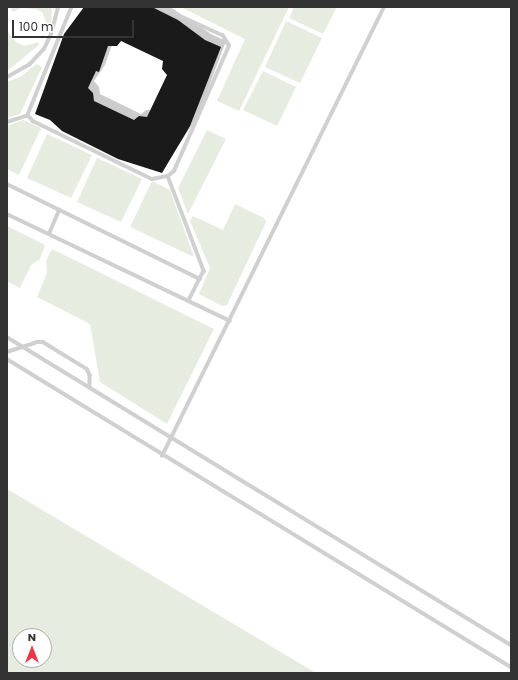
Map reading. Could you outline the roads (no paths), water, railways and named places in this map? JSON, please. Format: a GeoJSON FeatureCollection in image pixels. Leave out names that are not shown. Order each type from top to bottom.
{"type":"FeatureCollection","features":[{"type":"Feature","properties":{"kind":"lane"},"geometry":{"type":"LineString","coordinates":[[7,77],[30,65],[44,49],[51,34],[58,7]]}},
{"type":"Feature","properties":{"kind":"lane"},"geometry":{"type":"LineString","coordinates":[[7,122],[28,114],[72,7]]}},
{"type":"Feature","properties":{"kind":"lane"},"geometry":{"type":"LineString","coordinates":[[28,114],[33,120],[152,179],[168,176],[177,166],[229,46],[223,36],[159,7]]}},
{"type":"Feature","properties":{"kind":"lane"},"geometry":{"type":"LineString","coordinates":[[162,456],[173,437],[384,7]]}},
{"type":"Feature","properties":{"kind":"lane"},"geometry":{"type":"LineString","coordinates":[[168,176],[202,260],[204,271],[189,301]]}},
{"type":"Feature","properties":{"kind":"lane"},"geometry":{"type":"LineString","coordinates":[[7,184],[200,280]]}},
{"type":"Feature","properties":{"kind":"lane"},"geometry":{"type":"LineString","coordinates":[[49,234],[59,210]]}},
{"type":"Feature","properties":{"kind":"lane"},"geometry":{"type":"LineString","coordinates":[[7,214],[230,321]]}},
{"type":"Feature","properties":{"kind":"lane"},"geometry":{"type":"LineString","coordinates":[[7,337],[173,437],[511,645]]}},
{"type":"Feature","properties":{"kind":"lane"},"geometry":{"type":"LineString","coordinates":[[7,352],[43,342],[82,365],[90,375],[90,387]]}},
{"type":"Feature","properties":{"kind":"lane"},"geometry":{"type":"LineString","coordinates":[[7,359],[162,456],[511,667]]}}]}
